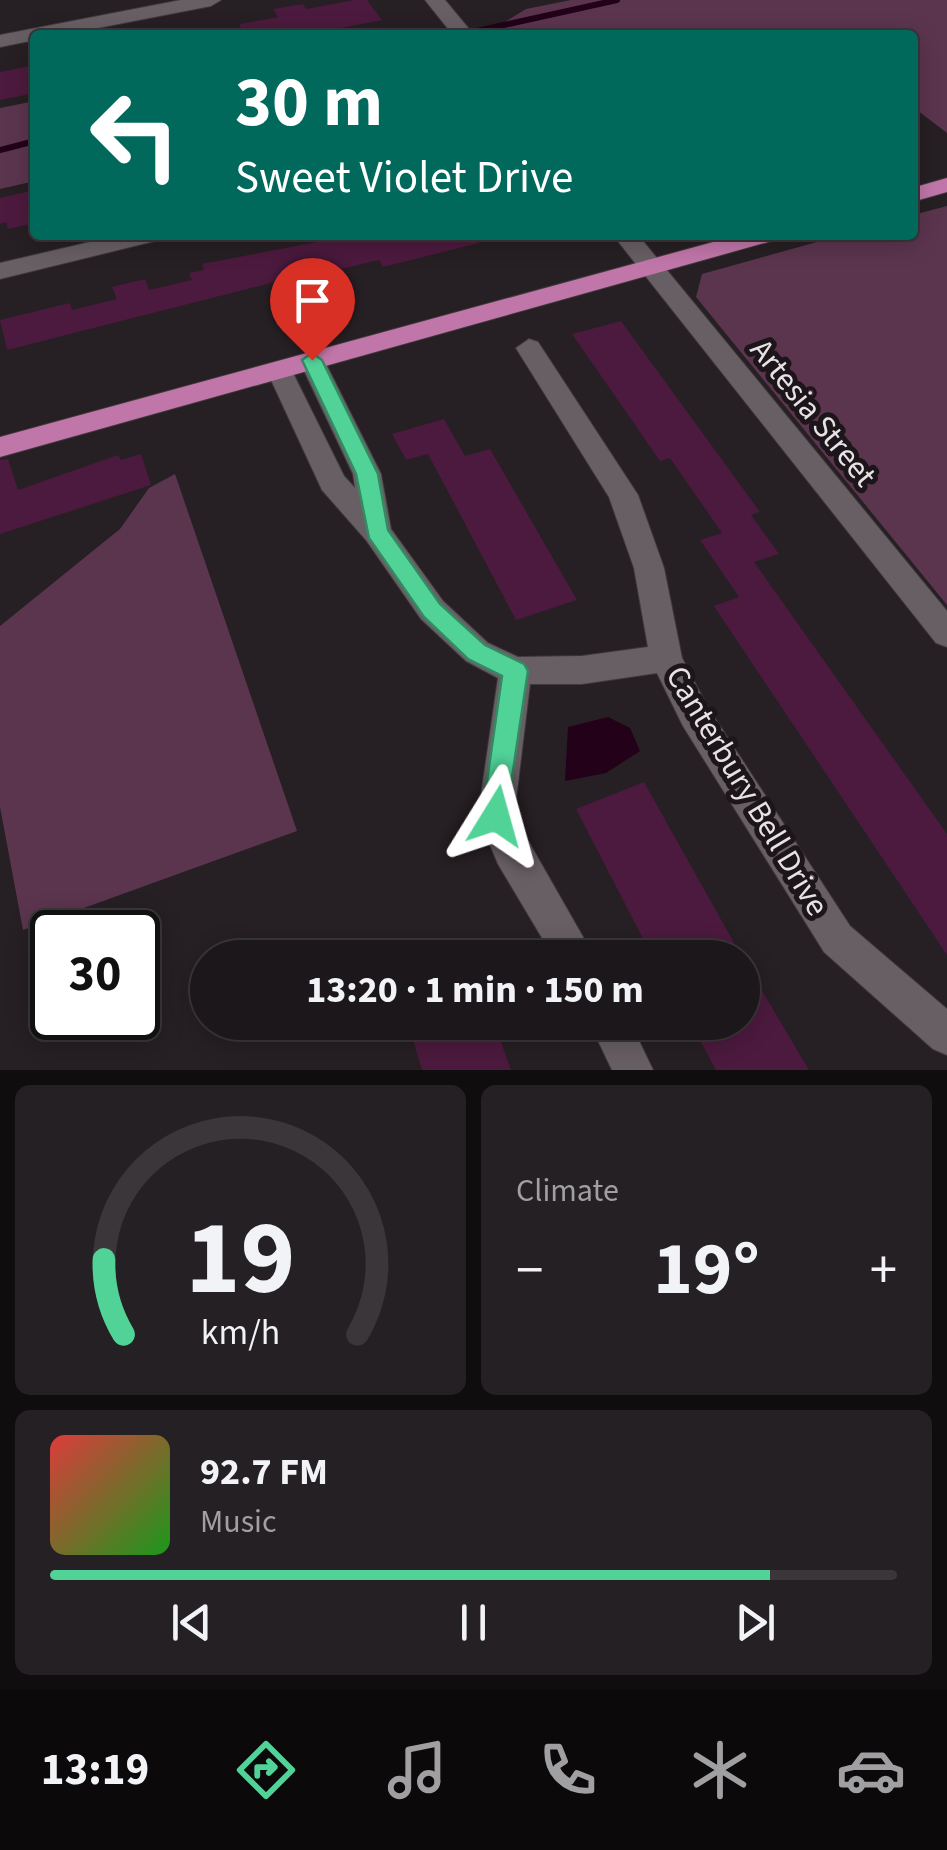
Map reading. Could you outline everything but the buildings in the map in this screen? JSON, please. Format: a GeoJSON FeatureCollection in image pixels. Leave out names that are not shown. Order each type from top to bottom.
{"type":"FeatureCollection","features":[{"type":"Feature","properties":{"kind":"main road"},"geometry":{"type":"LineString","coordinates":[[918,193],[947,185]]}},
{"type":"Feature","properties":{"kind":"main road"},"geometry":{"type":"LineString","coordinates":[[0,447],[748,240]]}},
{"type":"Feature","properties":{"kind":"street"},"geometry":{"type":"LineString","coordinates":[[57,30],[211,0]]}},
{"type":"Feature","properties":{"kind":"street"},"geometry":{"type":"LineString","coordinates":[[435,0],[460,30]]}},
{"type":"Feature","properties":{"kind":"street"},"geometry":{"type":"LineString","coordinates":[[0,41],[30,35]]}},
{"type":"Feature","properties":{"kind":"street"},"geometry":{"type":"LineString","coordinates":[[0,271],[130,240]]}},
{"type":"Feature","properties":{"kind":"street","name":"Artesia Street"},"geometry":{"type":"LineString","coordinates":[[629,240],[947,634]]}},
{"type":"Feature","properties":{"kind":"street","name":"Canterbury Bell Drive"},"geometry":{"type":"LineString","coordinates":[[529,348],[622,496],[650,568],[666,658],[695,716],[837,940],[947,1035]]}},
{"type":"Feature","properties":{"kind":"street"},"geometry":{"type":"LineString","coordinates":[[312,360],[367,474],[377,532]]}},
{"type":"Feature","properties":{"kind":"street"},"geometry":{"type":"LineString","coordinates":[[279,369],[332,482],[377,532],[432,610],[477,652],[515,671],[582,670],[666,658]]}},
{"type":"Feature","properties":{"kind":"street"},"geometry":{"type":"LineString","coordinates":[[515,671],[496,816],[511,852],[565,940]]}},
{"type":"Feature","properties":{"kind":"street"},"geometry":{"type":"LineString","coordinates":[[618,1040],[632,1070]]}},
{"type":"Feature","properties":{"kind":"shaded area"},"geometry":{"type":"Polygon","coordinates":[[[571,0],[947,0],[947,133],[918,111],[918,30],[496,30],[526,9],[571,0]]]}},
{"type":"Feature","properties":{"kind":"shaded area"},"geometry":{"type":"Polygon","coordinates":[[[30,102],[30,182],[0,189],[0,108],[30,102]]]}},
{"type":"Feature","properties":{"kind":"shaded area"},"geometry":{"type":"Polygon","coordinates":[[[947,206],[947,605],[696,297],[702,274],[824,240],[918,240],[918,214],[947,206]]]}},
{"type":"Feature","properties":{"kind":"shaded area"},"geometry":{"type":"Polygon","coordinates":[[[175,474],[297,831],[78,910],[30,910],[30,927],[23,930],[0,807],[0,626],[120,529],[149,488],[175,474]]]}},
{"type":"Feature","properties":{"kind":"shaded area"},"geometry":{"type":"Polygon","coordinates":[[[608,717],[630,728],[640,751],[606,773],[565,781],[568,727],[608,717]]]}},
{"type":"Feature","properties":{"kind":"waterway"},"geometry":{"type":"LineString","coordinates":[[482,30],[617,0]]}},
{"type":"Feature","properties":{"kind":"waterway"},"geometry":{"type":"LineString","coordinates":[[0,150],[30,142]]}},
{"type":"Feature","properties":{"kind":"route"},"geometry":{"type":"LineString","coordinates":[[312,360],[367,474],[377,532],[432,610],[477,652],[515,671],[496,816]]}}]}
